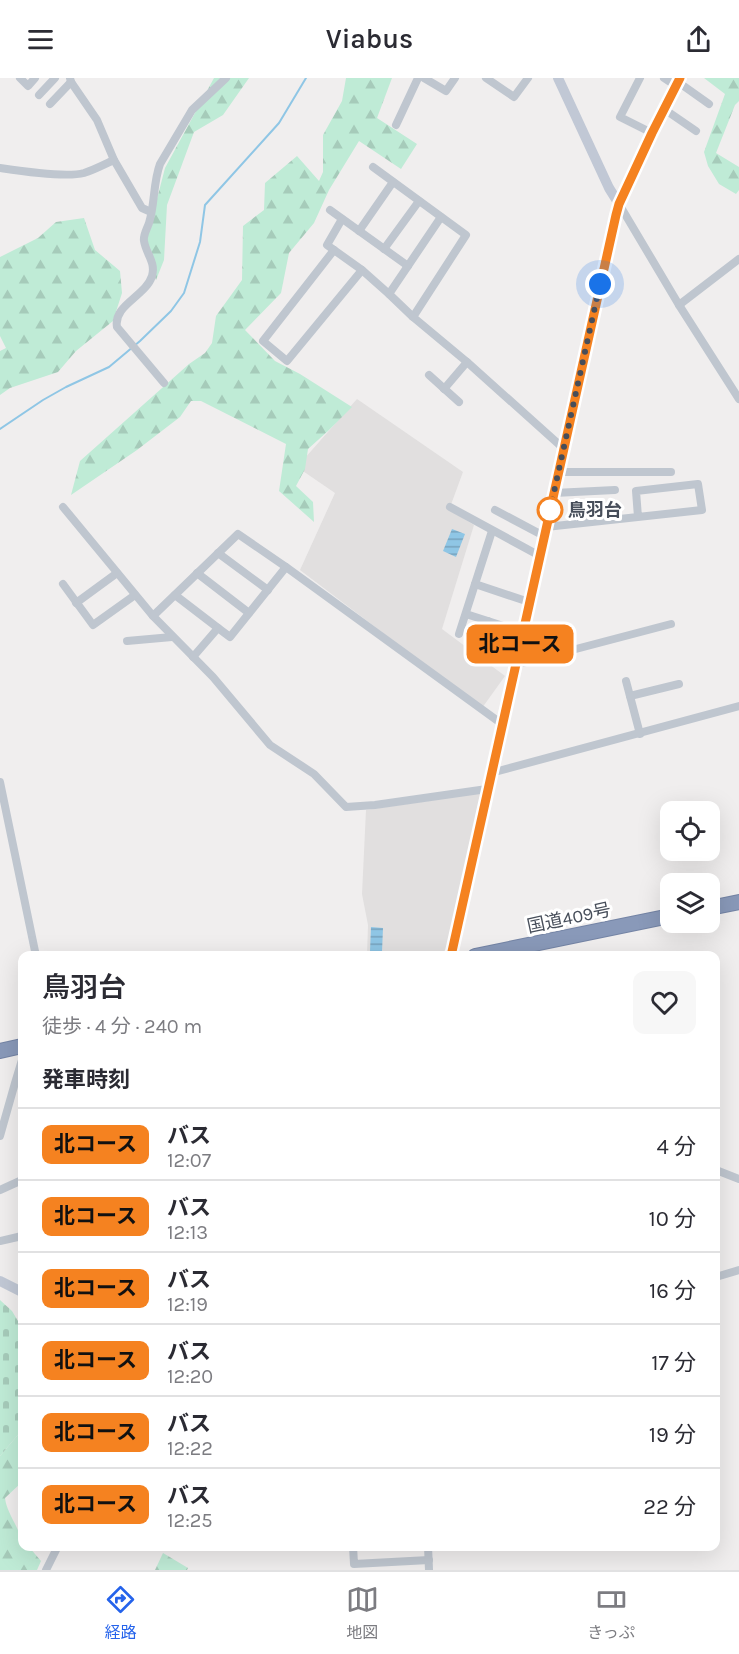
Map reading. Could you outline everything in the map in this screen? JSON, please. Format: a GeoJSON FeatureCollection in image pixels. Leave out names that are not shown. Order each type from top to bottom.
{"type":"FeatureCollection","features":[{"type":"Feature","properties":{"kind":"highway"},"geometry":{"type":"LineString","coordinates":[[720,906],[739,902]]}},
{"type":"Feature","properties":{"kind":"highway","name":"国道409号"},"geometry":{"type":"LineString","coordinates":[[499,951],[660,918]]}},
{"type":"Feature","properties":{"kind":"highway"},"geometry":{"type":"LineString","coordinates":[[0,1051],[18,1047]]}},
{"type":"Feature","properties":{"kind":"street"},"geometry":{"type":"LineString","coordinates":[[20,78],[28,86],[35,78]]}},
{"type":"Feature","properties":{"kind":"street"},"geometry":{"type":"LineString","coordinates":[[39,95],[55,78]]}},
{"type":"Feature","properties":{"kind":"street"},"geometry":{"type":"LineString","coordinates":[[164,382],[117,327],[116,322],[119,312],[152,278],[153,263],[144,242],[160,164],[192,110],[226,78]]}},
{"type":"Feature","properties":{"kind":"street"},"geometry":{"type":"LineString","coordinates":[[396,125],[418,78]]}},
{"type":"Feature","properties":{"kind":"street"},"geometry":{"type":"LineString","coordinates":[[424,78],[446,91],[455,78]]}},
{"type":"Feature","properties":{"kind":"street"},"geometry":{"type":"LineString","coordinates":[[486,78],[514,97],[528,78]]}},
{"type":"Feature","properties":{"kind":"street"},"geometry":{"type":"LineString","coordinates":[[558,78],[609,188],[739,399]]}},
{"type":"Feature","properties":{"kind":"street"},"geometry":{"type":"LineString","coordinates":[[640,78],[620,117],[652,133]]}},
{"type":"Feature","properties":{"kind":"street"},"geometry":{"type":"LineString","coordinates":[[664,78],[678,82],[709,104]]}},
{"type":"Feature","properties":{"kind":"street"},"geometry":{"type":"LineString","coordinates":[[50,104],[71,80],[98,120],[114,160],[142,208],[151,212]]}},
{"type":"Feature","properties":{"kind":"street"},"geometry":{"type":"LineString","coordinates":[[452,951],[619,204],[678,82]]}},
{"type":"Feature","properties":{"kind":"street"},"geometry":{"type":"LineString","coordinates":[[664,110],[696,130]]}},
{"type":"Feature","properties":{"kind":"street"},"geometry":{"type":"LineString","coordinates":[[0,168],[22,172],[76,174],[114,160]]}},
{"type":"Feature","properties":{"kind":"street"},"geometry":{"type":"LineString","coordinates":[[373,167],[466,236],[413,317]]}},
{"type":"Feature","properties":{"kind":"street"},"geometry":{"type":"LineString","coordinates":[[359,231],[393,182]]}},
{"type":"Feature","properties":{"kind":"street"},"geometry":{"type":"LineString","coordinates":[[384,249],[419,201]]}},
{"type":"Feature","properties":{"kind":"street"},"geometry":{"type":"LineString","coordinates":[[330,210],[408,266]]}},
{"type":"Feature","properties":{"kind":"street"},"geometry":{"type":"LineString","coordinates":[[389,294],[441,217]]}},
{"type":"Feature","properties":{"kind":"street"},"geometry":{"type":"LineString","coordinates":[[342,219],[327,245],[362,270],[563,448]]}},
{"type":"Feature","properties":{"kind":"street"},"geometry":{"type":"LineString","coordinates":[[334,250],[263,341],[287,361],[362,270]]}},
{"type":"Feature","properties":{"kind":"street"},"geometry":{"type":"LineString","coordinates":[[679,304],[739,259]]}},
{"type":"Feature","properties":{"kind":"street"},"geometry":{"type":"LineString","coordinates":[[444,389],[467,362]]}},
{"type":"Feature","properties":{"kind":"street"},"geometry":{"type":"LineString","coordinates":[[429,375],[459,402]]}},
{"type":"Feature","properties":{"kind":"street"},"geometry":{"type":"LineString","coordinates":[[558,472],[671,471]]}},
{"type":"Feature","properties":{"kind":"street"},"geometry":{"type":"LineString","coordinates":[[495,510],[545,532],[638,517],[702,510],[698,484],[636,491],[638,517]]}},
{"type":"Feature","properties":{"kind":"street"},"geometry":{"type":"LineString","coordinates":[[554,493],[615,490]]}},
{"type":"Feature","properties":{"kind":"street"},"geometry":{"type":"LineString","coordinates":[[63,507],[153,616],[213,677],[270,745],[314,774],[346,807],[488,789]]}},
{"type":"Feature","properties":{"kind":"street"},"geometry":{"type":"LineString","coordinates":[[450,507],[540,556]]}},
{"type":"Feature","properties":{"kind":"street"},"geometry":{"type":"LineString","coordinates":[[459,634],[492,531]]}},
{"type":"Feature","properties":{"kind":"street"},"geometry":{"type":"LineString","coordinates":[[153,616],[238,534],[502,724]]}},
{"type":"Feature","properties":{"kind":"street"},"geometry":{"type":"LineString","coordinates":[[218,553],[268,590]]}},
{"type":"Feature","properties":{"kind":"street"},"geometry":{"type":"LineString","coordinates":[[175,595],[231,637],[286,567]]}},
{"type":"Feature","properties":{"kind":"street"},"geometry":{"type":"LineString","coordinates":[[76,603],[117,573]]}},
{"type":"Feature","properties":{"kind":"street"},"geometry":{"type":"LineString","coordinates":[[197,573],[249,613]]}},
{"type":"Feature","properties":{"kind":"street"},"geometry":{"type":"LineString","coordinates":[[63,584],[93,625],[135,595]]}},
{"type":"Feature","properties":{"kind":"street"},"geometry":{"type":"LineString","coordinates":[[475,584],[529,602]]}},
{"type":"Feature","properties":{"kind":"street"},"geometry":{"type":"LineString","coordinates":[[466,614],[522,632]]}},
{"type":"Feature","properties":{"kind":"street"},"geometry":{"type":"LineString","coordinates":[[479,650],[488,621]]}},
{"type":"Feature","properties":{"kind":"street"},"geometry":{"type":"LineString","coordinates":[[515,665],[671,624]]}},
{"type":"Feature","properties":{"kind":"street"},"geometry":{"type":"LineString","coordinates":[[193,657],[218,628]]}},
{"type":"Feature","properties":{"kind":"street"},"geometry":{"type":"LineString","coordinates":[[127,641],[172,637]]}},
{"type":"Feature","properties":{"kind":"street"},"geometry":{"type":"LineString","coordinates":[[626,681],[639,734]]}},
{"type":"Feature","properties":{"kind":"street"},"geometry":{"type":"LineString","coordinates":[[630,696],[679,684]]}},
{"type":"Feature","properties":{"kind":"street"},"geometry":{"type":"LineString","coordinates":[[491,773],[739,706]]}},
{"type":"Feature","properties":{"kind":"street"},"geometry":{"type":"LineString","coordinates":[[0,782],[35,951]]}},
{"type":"Feature","properties":{"kind":"street"},"geometry":{"type":"LineString","coordinates":[[0,1136],[18,1073]]}},
{"type":"Feature","properties":{"kind":"street"},"geometry":{"type":"LineString","coordinates":[[720,1172],[739,1179]]}},
{"type":"Feature","properties":{"kind":"street"},"geometry":{"type":"LineString","coordinates":[[0,1190],[18,1182]]}},
{"type":"Feature","properties":{"kind":"street"},"geometry":{"type":"LineString","coordinates":[[0,1241],[18,1237]]}},
{"type":"Feature","properties":{"kind":"street"},"geometry":{"type":"LineString","coordinates":[[720,1276],[739,1270]]}},
{"type":"Feature","properties":{"kind":"street"},"geometry":{"type":"LineString","coordinates":[[0,1281],[18,1290]]}},
{"type":"Feature","properties":{"kind":"street"},"geometry":{"type":"LineString","coordinates":[[48,1569],[56,1551]]}},
{"type":"Feature","properties":{"kind":"street"},"geometry":{"type":"LineString","coordinates":[[353,1551],[354,1564],[429,1560]]}},
{"type":"Feature","properties":{"kind":"street"},"geometry":{"type":"LineString","coordinates":[[428,1551],[429,1570]]}},
{"type":"Feature","properties":{"kind":"shaded area"},"geometry":{"type":"Polygon","coordinates":[[[357,399],[463,472],[449,510],[474,525],[442,629],[505,676],[482,708],[300,570],[335,493],[297,467],[357,399]]]}},
{"type":"Feature","properties":{"kind":"shaded area"},"geometry":{"type":"Polygon","coordinates":[[[482,793],[449,946],[444,951],[367,951],[368,925],[362,894],[366,810],[482,793]]]}},
{"type":"Feature","properties":{"kind":"green space"},"geometry":{"type":"Polygon","coordinates":[[[214,78],[249,78],[223,115],[194,132],[167,205],[164,260],[156,280],[144,249],[165,168],[214,78]]]}},
{"type":"Feature","properties":{"kind":"green space"},"geometry":{"type":"Polygon","coordinates":[[[346,78],[392,78],[377,118],[417,144],[401,169],[359,141],[329,190],[314,223],[289,253],[281,293],[245,330],[275,361],[352,407],[308,449],[305,469],[296,486],[313,502],[314,522],[279,491],[286,444],[201,401],[191,401],[180,417],[137,450],[71,495],[80,461],[189,364],[205,353],[212,343],[216,316],[242,280],[243,226],[264,210],[265,183],[297,156],[319,181],[323,172],[323,135],[342,101],[346,78]]]}},
{"type":"Feature","properties":{"kind":"green space"},"geometry":{"type":"Polygon","coordinates":[[[704,78],[739,78],[739,101],[735,105],[716,153],[739,167],[739,190],[736,194],[719,184],[708,166],[704,152],[725,94],[704,78]]]}},
{"type":"Feature","properties":{"kind":"green space"},"geometry":{"type":"Polygon","coordinates":[[[84,218],[95,250],[120,271],[122,293],[113,321],[76,351],[58,372],[10,388],[0,395],[0,351],[6,348],[0,336],[0,257],[38,238],[56,222],[84,218]]]}},
{"type":"Feature","properties":{"kind":"green space"},"geometry":{"type":"Polygon","coordinates":[[[0,1300],[12,1311],[18,1321],[18,1435],[0,1456],[0,1300]]]}},
{"type":"Feature","properties":{"kind":"green space"},"geometry":{"type":"Polygon","coordinates":[[[18,1435],[18,1486],[5,1498],[18,1530],[18,1551],[32,1551],[41,1561],[37,1570],[0,1570],[0,1456],[18,1435]]]}},
{"type":"Feature","properties":{"kind":"green space"},"geometry":{"type":"Polygon","coordinates":[[[163,1553],[188,1568],[187,1570],[155,1570],[163,1553]]]}},
{"type":"Feature","properties":{"kind":"water"},"geometry":{"type":"Polygon","coordinates":[[[452,529],[465,534],[456,557],[443,551],[452,529]]]}},
{"type":"Feature","properties":{"kind":"water"},"geometry":{"type":"Polygon","coordinates":[[[371,927],[383,928],[382,951],[370,951],[371,927]]]}},
{"type":"Feature","properties":{"kind":"waterway"},"geometry":{"type":"LineString","coordinates":[[0,429],[43,400],[109,367],[171,311],[184,293],[200,242],[205,205],[279,123],[306,78]]}},
{"type":"Feature","properties":{"kind":"bus line","name":"北コース"},"geometry":{"type":"LineString","coordinates":[[452,951],[616,215],[652,133],[680,78]]}},
{"type":"Feature","properties":{"kind":"place","name":"鳥羽台"},"geometry":{"type":"Point","coordinates":[550,510]}},
{"type":"Feature","properties":{"kind":"route"},"geometry":{"type":"LineString","coordinates":[[550,510],[600,284]]}}]}
